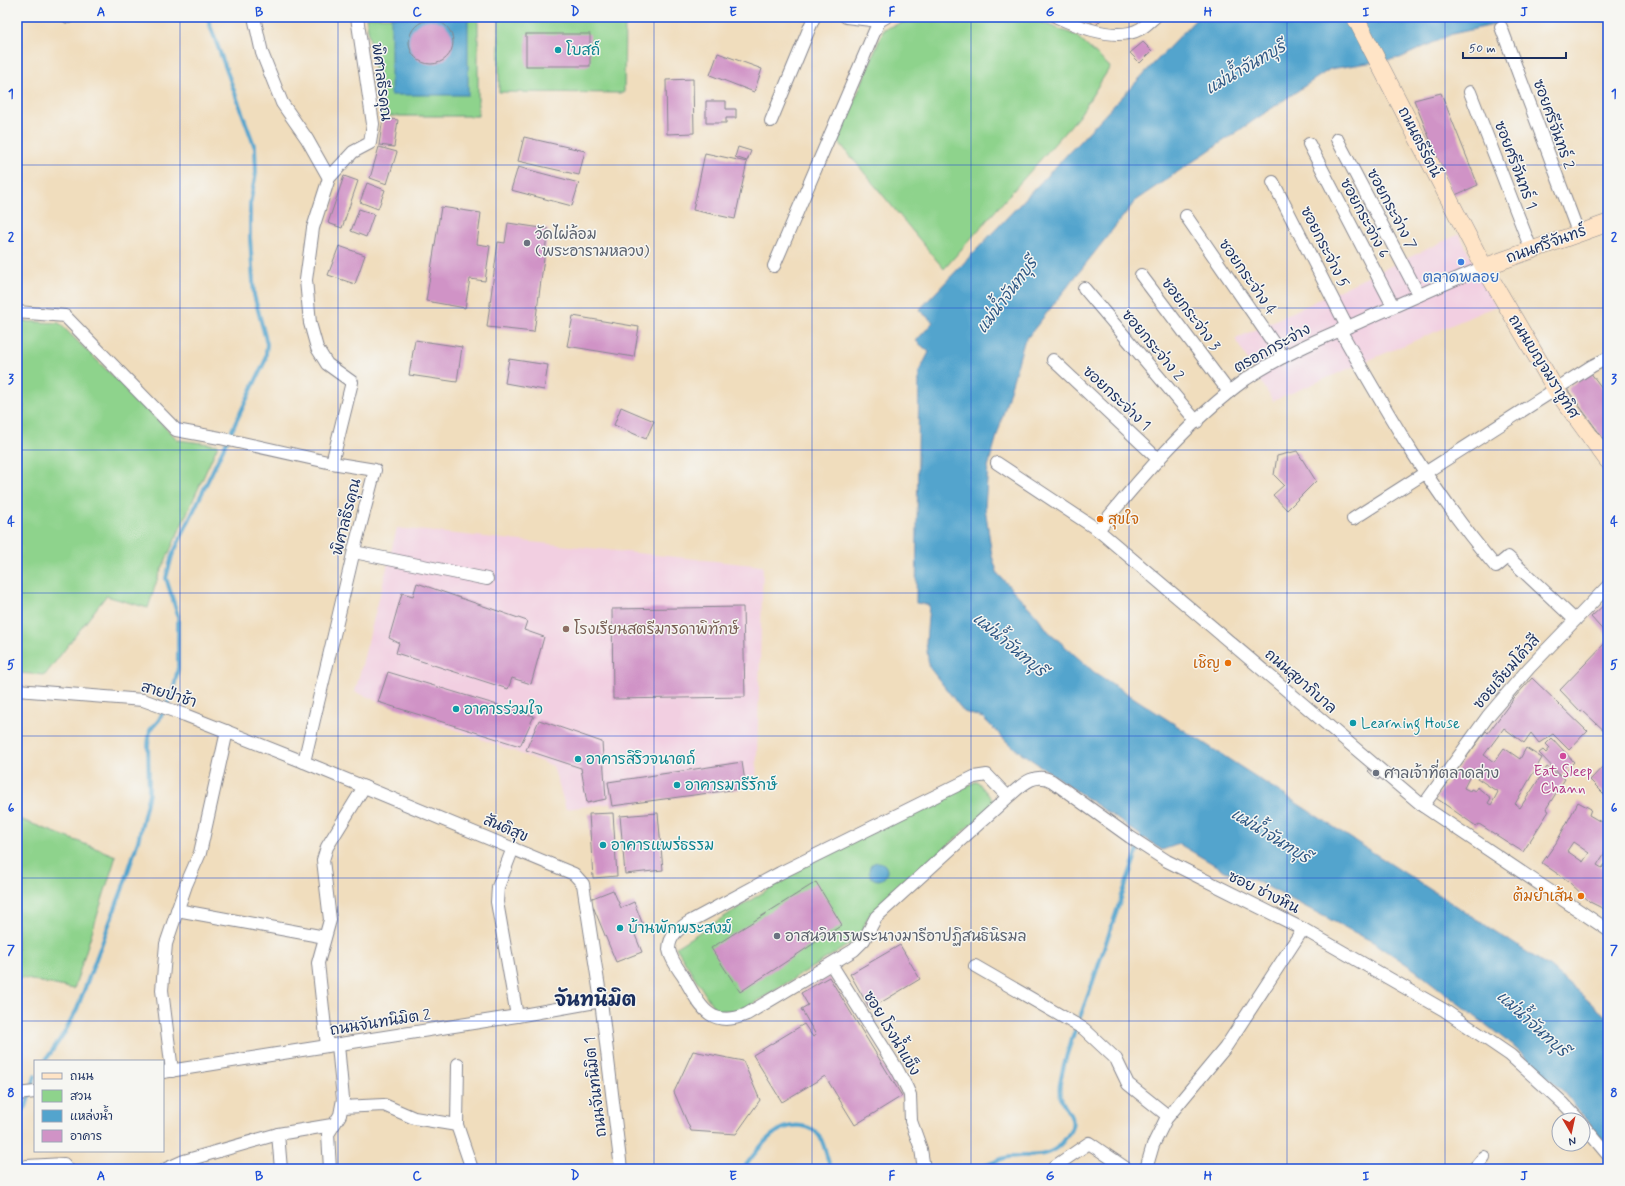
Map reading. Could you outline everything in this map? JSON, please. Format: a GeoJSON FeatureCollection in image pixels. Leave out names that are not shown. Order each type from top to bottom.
{"type":"FeatureCollection","features":[{"type":"Feature","properties":{"kind":"main road","name":"ถนนตรีรัตน์"},"geometry":{"type":"LineString","coordinates":[[1355,17],[1484,267]]}},
{"type":"Feature","properties":{"kind":"main road","name":"ถนนศรีจันทร์"},"geometry":{"type":"LineString","coordinates":[[1484,267],[1578,232],[1608,223]]}},
{"type":"Feature","properties":{"kind":"main road","name":"ถนนเบญจมราชูทิศ"},"geometry":{"type":"LineString","coordinates":[[1484,267],[1556,390],[1608,461]]}},
{"type":"Feature","properties":{"kind":"street"},"geometry":{"type":"LineString","coordinates":[[254,17],[262,53],[282,103],[307,139],[329,178]]}},
{"type":"Feature","properties":{"kind":"street","name":"พิศาลธีรคุณ"},"geometry":{"type":"LineString","coordinates":[[304,762],[354,552],[377,467],[332,463],[352,382],[327,364],[317,348],[310,323],[306,280],[313,228],[329,178],[353,152],[370,143],[373,124],[357,17]]}},
{"type":"Feature","properties":{"kind":"street"},"geometry":{"type":"LineString","coordinates":[[771,121],[814,17]]}},
{"type":"Feature","properties":{"kind":"street"},"geometry":{"type":"LineString","coordinates":[[774,266],[883,19],[846,17]]}},
{"type":"Feature","properties":{"kind":"street"},"geometry":{"type":"LineString","coordinates":[[1057,17],[1081,28],[1095,31],[1123,33],[1140,29],[1155,17]]}},
{"type":"Feature","properties":{"kind":"street","name":"ซอยศรีจันทร์ 2"},"geometry":{"type":"LineString","coordinates":[[1501,27],[1578,232]]}},
{"type":"Feature","properties":{"kind":"street","name":"ซอยศรีจันทร์ 1"},"geometry":{"type":"LineString","coordinates":[[1470,92],[1531,249]]}},
{"type":"Feature","properties":{"kind":"street","name":"ซอยกระจ่าง 7"},"geometry":{"type":"LineString","coordinates":[[1337,139],[1419,295]]}},
{"type":"Feature","properties":{"kind":"street","name":"ซอยกระจ่าง 6"},"geometry":{"type":"LineString","coordinates":[[1309,144],[1393,306]]}},
{"type":"Feature","properties":{"kind":"street","name":"ซอยกระจ่าง 5"},"geometry":{"type":"LineString","coordinates":[[1273,182],[1344,328],[1401,436],[1448,507],[1496,567],[1508,557],[1575,620]]}},
{"type":"Feature","properties":{"kind":"street","name":"ซอยกระจ่าง 4"},"geometry":{"type":"LineString","coordinates":[[1186,216],[1283,357]]}},
{"type":"Feature","properties":{"kind":"street","name":"ตรอกกระจ่าง"},"geometry":{"type":"LineString","coordinates":[[1098,530],[1159,460],[1229,392],[1247,379],[1283,357],[1344,328],[1484,267]]}},
{"type":"Feature","properties":{"kind":"street","name":"ซอยกระจ่าง 3"},"geometry":{"type":"LineString","coordinates":[[1141,275],[1229,392]]}},
{"type":"Feature","properties":{"kind":"street","name":"ซอยกระจ่าง 2"},"geometry":{"type":"LineString","coordinates":[[1084,288],[1197,422]]}},
{"type":"Feature","properties":{"kind":"street"},"geometry":{"type":"LineString","coordinates":[[17,312],[65,316],[176,430],[220,438],[332,463]]}},
{"type":"Feature","properties":{"kind":"street"},"geometry":{"type":"LineString","coordinates":[[1353,519],[1592,366],[1608,358]]}},
{"type":"Feature","properties":{"kind":"street","name":"ซอยกระจ่าง 1"},"geometry":{"type":"LineString","coordinates":[[1053,360],[1159,460]]}},
{"type":"Feature","properties":{"kind":"street","name":"ถนนสุขาภิบาล"},"geometry":{"type":"LineString","coordinates":[[997,463],[1098,530],[1423,806],[1608,930]]}},
{"type":"Feature","properties":{"kind":"street"},"geometry":{"type":"LineString","coordinates":[[354,552],[488,580]]}},
{"type":"Feature","properties":{"kind":"street","name":"ซอยเจียมโค้วสี"},"geometry":{"type":"LineString","coordinates":[[1423,806],[1488,716],[1529,668],[1608,586]]}},
{"type":"Feature","properties":{"kind":"street","name":"สายป่าช้า"},"geometry":{"type":"LineString","coordinates":[[17,690],[143,700],[304,762]]}},
{"type":"Feature","properties":{"kind":"street"},"geometry":{"type":"LineString","coordinates":[[167,1072],[162,990],[166,944],[186,885],[200,853],[227,732]]}},
{"type":"Feature","properties":{"kind":"street","name":"สันติสุข"},"geometry":{"type":"LineString","coordinates":[[304,762],[574,874],[583,884],[601,1001]]}},
{"type":"Feature","properties":{"kind":"street","name":"ซอย ช่างหิน"},"geometry":{"type":"LineString","coordinates":[[1008,797],[987,775],[977,776],[810,858],[708,911],[680,928],[672,937],[669,949],[700,1007],[714,1017],[733,1018],[748,1014],[831,964],[861,944],[876,917],[1008,797],[1029,780],[1035,777],[1046,778],[1167,861],[1303,929],[1225,1048],[1168,1116],[1153,1145],[1146,1169]]}},
{"type":"Feature","properties":{"kind":"street"},"geometry":{"type":"LineString","coordinates":[[330,1169],[328,1134],[342,1107],[343,1099],[318,962],[330,920],[323,876],[324,853],[364,787]]}},
{"type":"Feature","properties":{"kind":"street"},"geometry":{"type":"LineString","coordinates":[[512,848],[498,887],[497,902],[517,1016]]}},
{"type":"Feature","properties":{"kind":"street"},"geometry":{"type":"LineString","coordinates":[[177,910],[325,937]]}},
{"type":"Feature","properties":{"kind":"street"},"geometry":{"type":"LineString","coordinates":[[1303,929],[1444,1010],[1510,1055],[1571,1112]]}},
{"type":"Feature","properties":{"kind":"street","name":"ซอย โรงน้ำแข็ง"},"geometry":{"type":"LineString","coordinates":[[831,964],[897,1069],[907,1088],[910,1095],[911,1121],[921,1149],[924,1169]]}},
{"type":"Feature","properties":{"kind":"street"},"geometry":{"type":"LineString","coordinates":[[975,966],[1084,1028],[1116,1059],[1128,1084],[1168,1116]]}},
{"type":"Feature","properties":{"kind":"street","name":"ถนนจันทนิมิต 2"},"geometry":{"type":"LineString","coordinates":[[167,1072],[517,1016],[601,1001]]}},
{"type":"Feature","properties":{"kind":"street","name":"ถนนจันทนิมิต 1"},"geometry":{"type":"LineString","coordinates":[[601,1001],[621,1165]]}},
{"type":"Feature","properties":{"kind":"street"},"geometry":{"type":"LineString","coordinates":[[458,1064],[457,1125],[472,1169]]}},
{"type":"Feature","properties":{"kind":"street"},"geometry":{"type":"LineString","coordinates":[[18,1094],[34,1092]]}},
{"type":"Feature","properties":{"kind":"street"},"geometry":{"type":"LineString","coordinates":[[342,1107],[384,1105],[397,1109],[414,1118],[457,1125]]}},
{"type":"Feature","properties":{"kind":"street"},"geometry":{"type":"LineString","coordinates":[[166,1169],[184,1161],[278,1134],[332,1125]]}},
{"type":"Feature","properties":{"kind":"street"},"geometry":{"type":"LineString","coordinates":[[278,1134],[281,1169]]}},
{"type":"Feature","properties":{"kind":"street"},"geometry":{"type":"LineString","coordinates":[[1591,1135],[1608,1155]]}},
{"type":"Feature","properties":{"kind":"street"},"geometry":{"type":"LineString","coordinates":[[1054,1167],[1089,1143],[1127,1169]]}},
{"type":"Feature","properties":{"kind":"street"},"geometry":{"type":"LineString","coordinates":[[1474,1169],[1484,1157]]}},
{"type":"Feature","properties":{"kind":"street"},"geometry":{"type":"LineString","coordinates":[[23,1169],[27,1166],[64,1164],[68,1169]]}},
{"type":"Feature","properties":{"kind":"shaded area"},"geometry":{"type":"Polygon","coordinates":[[[1459,234],[1496,306],[1273,401],[1235,339],[1459,234]]]}},
{"type":"Feature","properties":{"kind":"shaded area","name":"โรงเรียนสตรีมารดาพิทักษ์"},"geometry":{"type":"Polygon","coordinates":[[[397,528],[763,566],[756,785],[566,809],[553,766],[355,692],[397,528]]]}},
{"type":"Feature","properties":{"kind":"green space"},"geometry":{"type":"Polygon","coordinates":[[[366,17],[478,17],[478,116],[382,116],[366,17]]]}},
{"type":"Feature","properties":{"kind":"green space"},"geometry":{"type":"Polygon","coordinates":[[[499,17],[625,17],[624,93],[499,92],[499,17]]]}},
{"type":"Feature","properties":{"kind":"green space"},"geometry":{"type":"Polygon","coordinates":[[[919,17],[1027,17],[1075,35],[1110,67],[1079,116],[944,269],[838,141],[884,29],[919,17]]]}},
{"type":"Feature","properties":{"kind":"green space"},"geometry":{"type":"Polygon","coordinates":[[[17,321],[59,323],[178,440],[218,445],[158,577],[148,608],[106,596],[45,675],[17,673],[17,446],[24,405],[17,397],[17,321]]]}},
{"type":"Feature","properties":{"kind":"green space"},"geometry":{"type":"Polygon","coordinates":[[[977,781],[995,803],[868,917],[858,939],[741,1011],[715,1010],[676,947],[810,863],[977,781]]]}},
{"type":"Feature","properties":{"kind":"green space"},"geometry":{"type":"Polygon","coordinates":[[[17,818],[116,856],[74,989],[17,977],[17,818]]]}},
{"type":"Feature","properties":{"kind":"water"},"geometry":{"type":"Polygon","coordinates":[[[391,17],[468,17],[468,95],[391,95],[391,17]]]}},
{"type":"Feature","properties":{"kind":"water","name":"แม่น้ำจันทบุรี"},"geometry":{"type":"Polygon","coordinates":[[[1198,17],[1531,17],[1452,34],[1400,58],[1330,69],[1136,200],[1024,342],[988,467],[985,507],[992,556],[998,574],[1038,617],[1048,631],[1094,672],[1550,967],[1608,1018],[1608,1146],[1591,1126],[1591,1112],[1580,1112],[1564,1093],[1512,1045],[1415,970],[1375,943],[1256,881],[1225,871],[1179,844],[1162,850],[1010,745],[983,718],[964,712],[929,667],[926,643],[929,605],[916,603],[919,372],[929,352],[916,341],[933,322],[919,310],[1198,17]]]}},
{"type":"Feature","properties":{"kind":"water"},"geometry":{"type":"Polygon","coordinates":[[[1554,17],[1608,17],[1608,21],[1554,17]]]}},
{"type":"Feature","properties":{"kind":"water"},"geometry":{"type":"Polygon","coordinates":[[[878,862],[884,865],[887,871],[884,877],[878,880],[872,877],[869,871],[872,865],[878,862]]]}},
{"type":"Feature","properties":{"kind":"building"},"geometry":{"type":"Polygon","coordinates":[[[1087,17],[1104,17],[1095,26],[1087,17]]]}},
{"type":"Feature","properties":{"kind":"building"},"geometry":{"type":"Polygon","coordinates":[[[431,20],[443,24],[449,30],[453,42],[449,54],[443,60],[431,64],[419,60],[413,54],[409,42],[413,30],[419,24],[431,20]]]}},
{"type":"Feature","properties":{"kind":"building","name":"โบสถ์"},"geometry":{"type":"Polygon","coordinates":[[[526,34],[590,34],[590,66],[526,66],[526,34]]]}},
{"type":"Feature","properties":{"kind":"building"},"geometry":{"type":"Polygon","coordinates":[[[1143,42],[1152,51],[1140,63],[1130,53],[1143,42]]]}},
{"type":"Feature","properties":{"kind":"building"},"geometry":{"type":"Polygon","coordinates":[[[718,53],[762,69],[754,92],[710,75],[718,53]]]}},
{"type":"Feature","properties":{"kind":"building"},"geometry":{"type":"Polygon","coordinates":[[[693,79],[694,133],[667,134],[666,80],[693,79]]]}},
{"type":"Feature","properties":{"kind":"building"},"geometry":{"type":"Polygon","coordinates":[[[1441,93],[1478,185],[1453,196],[1414,100],[1441,93]]]}},
{"type":"Feature","properties":{"kind":"building"},"geometry":{"type":"Polygon","coordinates":[[[706,101],[726,101],[726,109],[736,109],[736,118],[726,118],[726,123],[706,123],[706,101]]]}},
{"type":"Feature","properties":{"kind":"building"},"geometry":{"type":"Polygon","coordinates":[[[383,118],[398,120],[394,147],[379,145],[383,118]]]}},
{"type":"Feature","properties":{"kind":"building"},"geometry":{"type":"Polygon","coordinates":[[[524,137],[585,151],[579,175],[518,161],[524,137]]]}},
{"type":"Feature","properties":{"kind":"building"},"geometry":{"type":"Polygon","coordinates":[[[379,147],[397,152],[387,184],[370,178],[379,147]]]}},
{"type":"Feature","properties":{"kind":"building"},"geometry":{"type":"Polygon","coordinates":[[[738,147],[751,151],[747,161],[735,157],[738,147]]]}},
{"type":"Feature","properties":{"kind":"building"},"geometry":{"type":"Polygon","coordinates":[[[705,153],[747,162],[735,219],[693,210],[705,153]]]}},
{"type":"Feature","properties":{"kind":"building"},"geometry":{"type":"Polygon","coordinates":[[[518,167],[579,183],[572,206],[511,190],[518,167]]]}},
{"type":"Feature","properties":{"kind":"building"},"geometry":{"type":"Polygon","coordinates":[[[344,176],[358,181],[342,228],[328,223],[344,176]]]}},
{"type":"Feature","properties":{"kind":"building"},"geometry":{"type":"Polygon","coordinates":[[[367,183],[385,190],[378,209],[360,202],[367,183]]]}},
{"type":"Feature","properties":{"kind":"building"},"geometry":{"type":"Polygon","coordinates":[[[441,207],[481,213],[477,244],[490,246],[485,281],[470,279],[465,308],[426,301],[441,207]]]}},
{"type":"Feature","properties":{"kind":"building"},"geometry":{"type":"Polygon","coordinates":[[[359,209],[374,214],[366,237],[351,231],[359,209]]]}},
{"type":"Feature","properties":{"kind":"building"},"geometry":{"type":"Polygon","coordinates":[[[508,223],[548,229],[534,332],[487,327],[498,242],[505,243],[508,223]]]}},
{"type":"Feature","properties":{"kind":"building"},"geometry":{"type":"Polygon","coordinates":[[[339,246],[365,255],[355,284],[328,275],[339,246]]]}},
{"type":"Feature","properties":{"kind":"building"},"geometry":{"type":"Polygon","coordinates":[[[573,316],[639,327],[634,357],[567,346],[573,316]]]}},
{"type":"Feature","properties":{"kind":"building"},"geometry":{"type":"Polygon","coordinates":[[[415,340],[462,347],[457,382],[409,375],[415,340]]]}},
{"type":"Feature","properties":{"kind":"building"},"geometry":{"type":"Polygon","coordinates":[[[509,359],[548,365],[544,390],[505,383],[509,359]]]}},
{"type":"Feature","properties":{"kind":"building"},"geometry":{"type":"Polygon","coordinates":[[[1590,372],[1608,396],[1608,445],[1567,389],[1590,372]]]}},
{"type":"Feature","properties":{"kind":"building"},"geometry":{"type":"Polygon","coordinates":[[[621,407],[654,421],[646,439],[614,425],[621,407]]]}},
{"type":"Feature","properties":{"kind":"building"},"geometry":{"type":"Polygon","coordinates":[[[1297,451],[1316,481],[1287,510],[1273,495],[1284,485],[1274,475],[1277,456],[1297,451]]]}},
{"type":"Feature","properties":{"kind":"building"},"geometry":{"type":"Polygon","coordinates":[[[417,583],[527,621],[524,630],[544,637],[531,684],[512,678],[508,689],[396,653],[399,643],[389,638],[402,593],[413,596],[417,583]]]}},
{"type":"Feature","properties":{"kind":"building"},"geometry":{"type":"Polygon","coordinates":[[[1608,601],[1608,636],[1591,617],[1608,601]]]}},
{"type":"Feature","properties":{"kind":"building"},"geometry":{"type":"Polygon","coordinates":[[[743,607],[745,697],[613,699],[612,609],[743,607]]]}},
{"type":"Feature","properties":{"kind":"building"},"geometry":{"type":"Polygon","coordinates":[[[1607,641],[1608,734],[1583,711],[1581,712],[1560,690],[1607,641]]]}},
{"type":"Feature","properties":{"kind":"building","name":"อาคารร่วมใจ"},"geometry":{"type":"Polygon","coordinates":[[[388,672],[534,716],[520,746],[378,702],[388,672]]]}},
{"type":"Feature","properties":{"kind":"building"},"geometry":{"type":"Polygon","coordinates":[[[1532,678],[1587,731],[1569,750],[1553,734],[1539,743],[1531,733],[1524,743],[1504,728],[1484,755],[1494,762],[1504,748],[1520,759],[1526,748],[1542,758],[1515,804],[1520,808],[1547,767],[1565,779],[1546,809],[1549,811],[1523,852],[1479,824],[1476,826],[1436,798],[1486,731],[1488,733],[1514,698],[1532,678]],[[1471,774],[1464,788],[1470,791],[1471,789],[1475,791],[1477,787],[1491,798],[1488,803],[1491,805],[1498,792],[1471,774]]]}},
{"type":"Feature","properties":{"kind":"building","name":"อาคารสิริวจนาตถ์"},"geometry":{"type":"Polygon","coordinates":[[[539,720],[602,742],[606,799],[587,803],[581,768],[526,750],[539,720]]]}},
{"type":"Feature","properties":{"kind":"building"},"geometry":{"type":"Polygon","coordinates":[[[1552,738],[1574,762],[1561,776],[1539,753],[1543,750],[1546,753],[1550,748],[1546,744],[1552,738]]]}},
{"type":"Feature","properties":{"kind":"building"},"geometry":{"type":"Polygon","coordinates":[[[1608,761],[1608,798],[1590,780],[1608,761]]]}},
{"type":"Feature","properties":{"kind":"building","name":"อาคารมารีรักษ์"},"geometry":{"type":"Polygon","coordinates":[[[742,762],[746,788],[612,806],[608,782],[742,762]]]}},
{"type":"Feature","properties":{"kind":"building","name":"ศาลเจ้าที่ตลาดล่าง"},"geometry":{"type":"Polygon","coordinates":[[[1373,766],[1383,774],[1378,780],[1368,771],[1373,766]]]}},
{"type":"Feature","properties":{"kind":"building"},"geometry":{"type":"Polygon","coordinates":[[[1578,802],[1591,809],[1589,815],[1608,826],[1608,848],[1597,865],[1602,868],[1606,863],[1608,864],[1608,906],[1606,910],[1590,902],[1568,881],[1542,863],[1556,843],[1578,802]],[[1573,842],[1567,851],[1583,862],[1589,853],[1573,842]]]}},
{"type":"Feature","properties":{"kind":"building","name":"อาคารแพร่ธรรม"},"geometry":{"type":"Polygon","coordinates":[[[613,813],[617,876],[593,878],[589,814],[613,813]]]}},
{"type":"Feature","properties":{"kind":"building"},"geometry":{"type":"Polygon","coordinates":[[[658,813],[663,870],[625,874],[620,816],[658,813]]]}},
{"type":"Feature","properties":{"kind":"building","name":"อาสนวิหารพระนางมารีอาปฏิสนธินิรมล"},"geometry":{"type":"Polygon","coordinates":[[[816,882],[842,925],[740,992],[711,948],[816,882]]]}},
{"type":"Feature","properties":{"kind":"building","name":"บ้านพักพระสงฆ์"},"geometry":{"type":"Polygon","coordinates":[[[613,890],[621,908],[634,902],[643,925],[633,930],[642,952],[616,962],[590,899],[613,890]]]}},
{"type":"Feature","properties":{"kind":"building"},"geometry":{"type":"Polygon","coordinates":[[[900,945],[920,979],[870,1009],[850,974],[900,945]]]}},
{"type":"Feature","properties":{"kind":"building"},"geometry":{"type":"Polygon","coordinates":[[[829,977],[902,1096],[855,1125],[825,1076],[782,1102],[753,1055],[804,1024],[813,1037],[816,1035],[801,1009],[808,1005],[801,993],[829,977]]]}},
{"type":"Feature","properties":{"kind":"building"},"geometry":{"type":"Polygon","coordinates":[[[693,1051],[743,1061],[760,1100],[736,1134],[691,1131],[674,1092],[693,1051]]]}},
{"type":"Feature","properties":{"kind":"waterway"},"geometry":{"type":"LineString","coordinates":[[46,1060],[65,1032],[77,1009],[122,890],[138,841],[149,793],[148,745],[150,730],[159,720],[173,692],[178,668],[178,616],[166,578],[172,556],[265,361],[267,344],[254,295],[250,238],[250,204],[256,173],[255,148],[207,17]]}},
{"type":"Feature","properties":{"kind":"waterway"},"geometry":{"type":"LineString","coordinates":[[977,1169],[1012,1156],[1042,1155],[1049,1153],[1062,1143],[1069,1134],[1073,1121],[1062,1101],[1060,1094],[1060,1080],[1070,1044],[1144,832]]}},
{"type":"Feature","properties":{"kind":"waterway"},"geometry":{"type":"LineString","coordinates":[[17,1117],[26,1107],[34,1079]]}},
{"type":"Feature","properties":{"kind":"waterway"},"geometry":{"type":"LineString","coordinates":[[743,1169],[768,1139],[783,1128],[792,1126],[807,1127],[816,1132],[822,1141],[831,1169]]}},
{"type":"Feature","properties":{"kind":"place","name":"โบสถ์"},"geometry":{"type":"Point","coordinates":[558,50]}},
{"type":"Feature","properties":{"kind":"place","name":"วัดไผ่ล้อม (พระอารามหลวง)"},"geometry":{"type":"Point","coordinates":[527,243]}},
{"type":"Feature","properties":{"kind":"place","name":"ตลาดพลอย"},"geometry":{"type":"Point","coordinates":[1461,262]}},
{"type":"Feature","properties":{"kind":"place","name":"สุขใจ"},"geometry":{"type":"Point","coordinates":[1100,519]}},
{"type":"Feature","properties":{"kind":"place","name":"โรงเรียนสตรีมารดาพิทักษ์"},"geometry":{"type":"Point","coordinates":[566,629]}},
{"type":"Feature","properties":{"kind":"place","name":"เชิญ"},"geometry":{"type":"Point","coordinates":[1228,663]}},
{"type":"Feature","properties":{"kind":"place","name":"อาคารร่วมใจ"},"geometry":{"type":"Point","coordinates":[456,709]}},
{"type":"Feature","properties":{"kind":"place","name":"Learning House"},"geometry":{"type":"Point","coordinates":[1353,723]}},
{"type":"Feature","properties":{"kind":"place","name":"Eat Sleep Chann"},"geometry":{"type":"Point","coordinates":[1563,756]}},
{"type":"Feature","properties":{"kind":"place","name":"อาคารสิริวจนาตถ์"},"geometry":{"type":"Point","coordinates":[578,759]}},
{"type":"Feature","properties":{"kind":"place","name":"ศาลเจ้าที่ตลาดล่าง"},"geometry":{"type":"Point","coordinates":[1376,773]}},
{"type":"Feature","properties":{"kind":"place","name":"อาคารมารีรักษ์"},"geometry":{"type":"Point","coordinates":[677,785]}},
{"type":"Feature","properties":{"kind":"place","name":"อาคารแพร่ธรรม"},"geometry":{"type":"Point","coordinates":[603,845]}},
{"type":"Feature","properties":{"kind":"place","name":"ต้มยำเส้น"},"geometry":{"type":"Point","coordinates":[1581,896]}},
{"type":"Feature","properties":{"kind":"place","name":"บ้านพักพระสงฆ์"},"geometry":{"type":"Point","coordinates":[620,928]}},
{"type":"Feature","properties":{"kind":"place","name":"อาสนวิหารพระนางมารีอาปฏิสนธินิรมล"},"geometry":{"type":"Point","coordinates":[777,936]}},
{"type":"Feature","properties":{"kind":"district","name":"จันทนิมิต"},"geometry":{"type":"Point","coordinates":[595,999]}}]}
